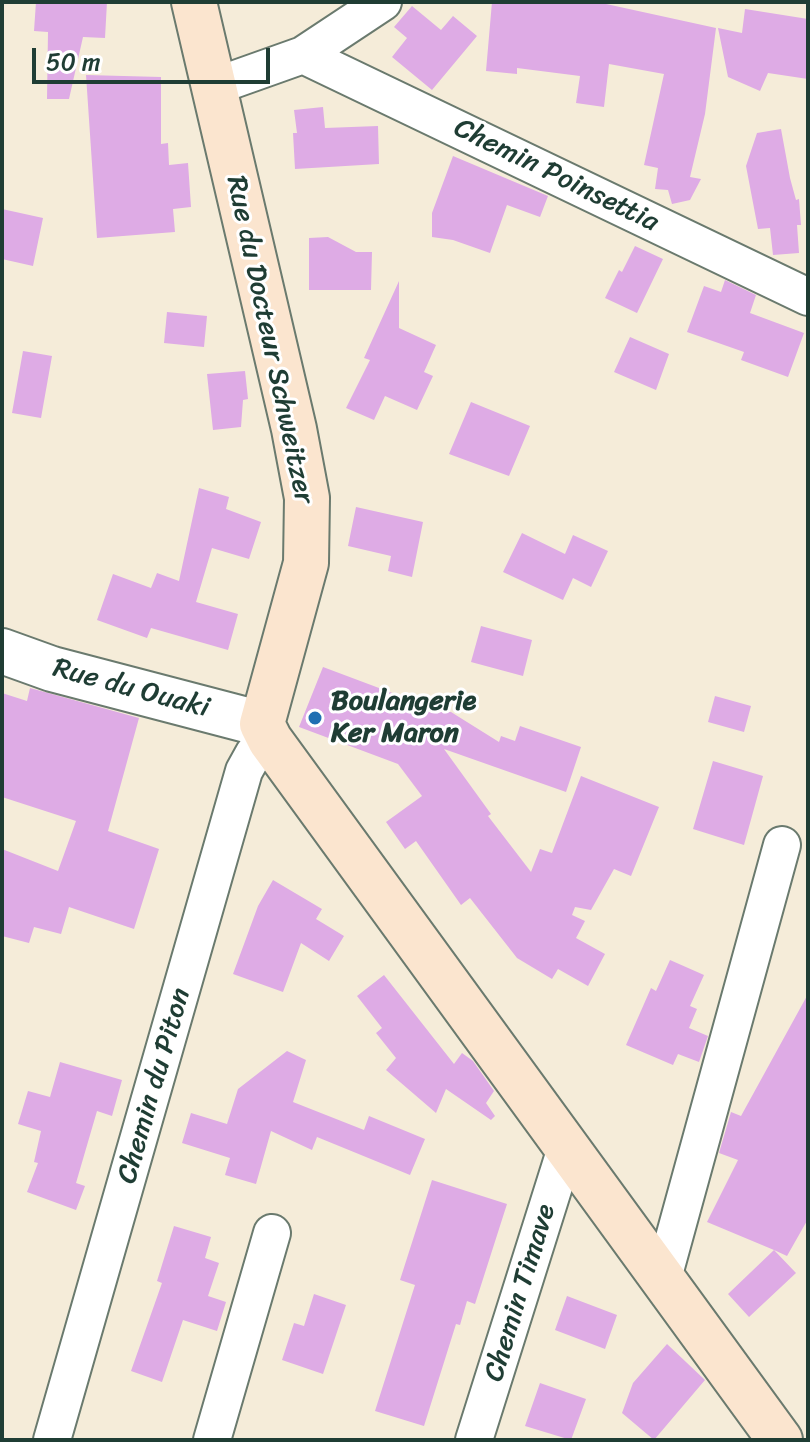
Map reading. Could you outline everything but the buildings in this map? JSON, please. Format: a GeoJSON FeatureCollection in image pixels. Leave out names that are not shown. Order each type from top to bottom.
{"type":"FeatureCollection","features":[{"type":"Feature","properties":{"kind":"main road","name":"Rue du Docteur Schweitzer"},"geometry":{"type":"LineString","coordinates":[[194,2],[294,429],[307,498],[306,563],[266,732]]}},
{"type":"Feature","properties":{"kind":"main road"},"geometry":{"type":"LineString","coordinates":[[266,732],[780,1440]]}},
{"type":"Feature","properties":{"kind":"street"},"geometry":{"type":"LineString","coordinates":[[213,87],[303,55],[383,2]]}},
{"type":"Feature","properties":{"kind":"street","name":"Chemin Poinsettia"},"geometry":{"type":"LineString","coordinates":[[303,55],[808,297]]}},
{"type":"Feature","properties":{"kind":"street","name":"Rue du Ouaki"},"geometry":{"type":"LineString","coordinates":[[2,651],[52,669],[266,732]]}},
{"type":"Feature","properties":{"kind":"street","name":"Chemin du Piton"},"geometry":{"type":"LineString","coordinates":[[52,1440],[244,771],[266,732]]}},
{"type":"Feature","properties":{"kind":"street"},"geometry":{"type":"LineString","coordinates":[[663,1278],[782,845]]}},
{"type":"Feature","properties":{"kind":"street","name":"Chemin Timave"},"geometry":{"type":"LineString","coordinates":[[474,1440],[567,1145]]}},
{"type":"Feature","properties":{"kind":"street"},"geometry":{"type":"LineString","coordinates":[[212,1440],[272,1233]]}},
{"type":"Feature","properties":{"kind":"place","name":"Boulangerie Ker Maron"},"geometry":{"type":"Point","coordinates":[315,718]}}]}
